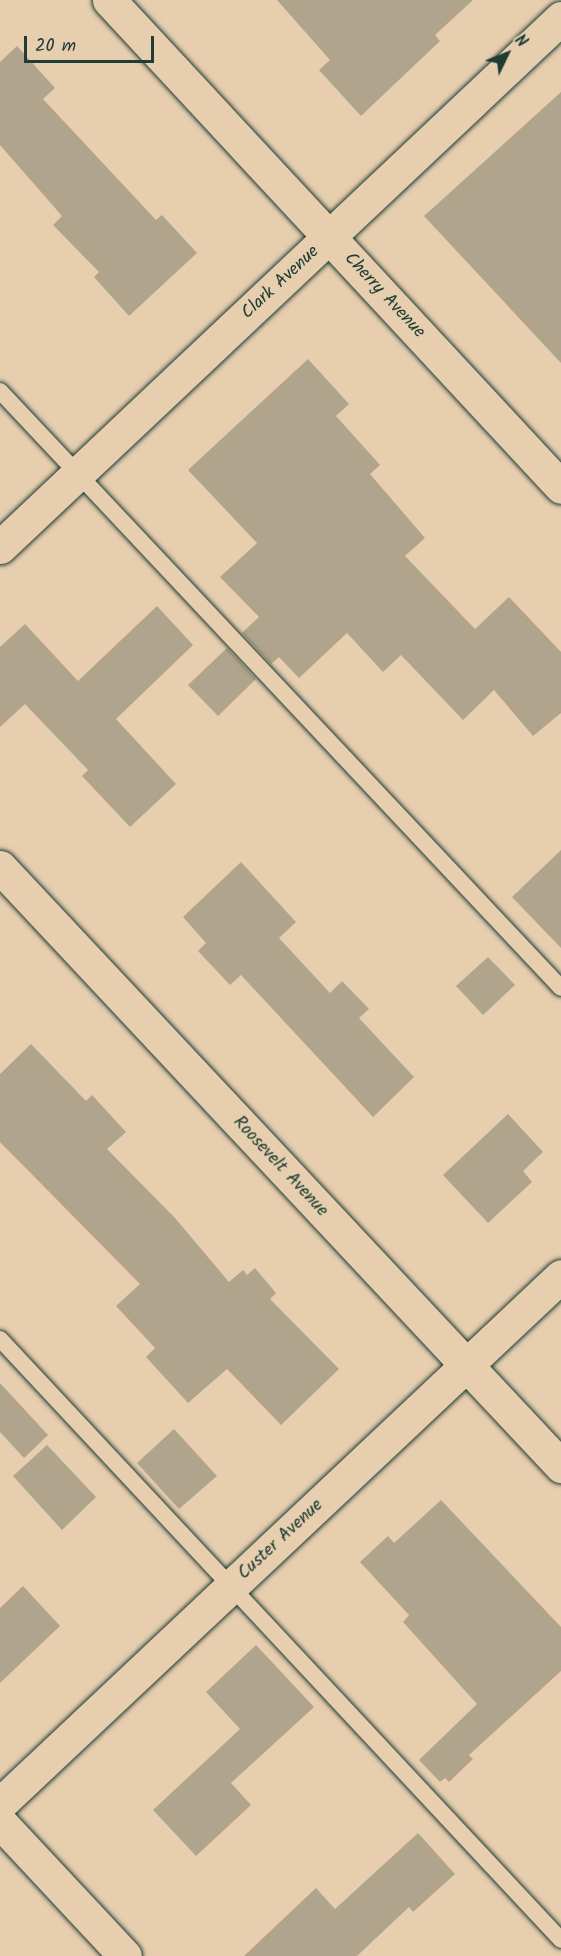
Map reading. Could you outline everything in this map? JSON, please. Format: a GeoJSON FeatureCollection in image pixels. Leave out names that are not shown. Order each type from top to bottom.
{"type":"FeatureCollection","features":[{"type":"Feature","properties":{"kind":"street","name":"Cherry Avenue"},"geometry":{"type":"LineString","coordinates":[[109,0],[561,487]]}},
{"type":"Feature","properties":{"kind":"street","name":"Clark Avenue"},"geometry":{"type":"LineString","coordinates":[[0,548],[561,18]]}},
{"type":"Feature","properties":{"kind":"street","name":"Roosevelt Avenue"},"geometry":{"type":"LineString","coordinates":[[0,867],[561,1466]]}},
{"type":"Feature","properties":{"kind":"street","name":"Custer Avenue"},"geometry":{"type":"LineString","coordinates":[[0,1804],[561,1276]]}},
{"type":"Feature","properties":{"kind":"street"},"geometry":{"type":"LineString","coordinates":[[0,1822],[124,1956]]}},
{"type":"Feature","properties":{"kind":"lane"},"geometry":{"type":"LineString","coordinates":[[555,0],[561,7]]}},
{"type":"Feature","properties":{"kind":"lane"},"geometry":{"type":"LineString","coordinates":[[0,390],[561,988]]}},
{"type":"Feature","properties":{"kind":"lane"},"geometry":{"type":"LineString","coordinates":[[0,1339],[561,1940]]}},
{"type":"Feature","properties":{"kind":"building"},"geometry":{"type":"Polygon","coordinates":[[[277,0],[473,0],[435,35],[440,41],[361,116],[319,70],[330,60],[277,0]]]}},
{"type":"Feature","properties":{"kind":"building"},"geometry":{"type":"Polygon","coordinates":[[[17,46],[55,88],[43,99],[156,220],[162,215],[197,253],[129,316],[94,277],[99,272],[53,225],[62,216],[0,145],[0,62],[17,46]]]}},
{"type":"Feature","properties":{"kind":"building"},"geometry":{"type":"Polygon","coordinates":[[[561,92],[561,363],[424,216],[561,92]]]}},
{"type":"Feature","properties":{"kind":"building"},"geometry":{"type":"Polygon","coordinates":[[[308,359],[349,404],[336,416],[380,465],[370,474],[425,538],[405,556],[475,629],[509,597],[561,652],[561,713],[533,736],[494,690],[463,720],[401,655],[383,672],[347,633],[299,678],[279,657],[271,664],[242,633],[259,617],[220,577],[257,543],[188,470],[308,359]]]}},
{"type":"Feature","properties":{"kind":"building"},"geometry":{"type":"Polygon","coordinates":[[[157,606],[193,645],[116,719],[176,784],[130,827],[82,776],[88,770],[25,704],[0,727],[0,647],[25,624],[78,681],[157,606]]]}},
{"type":"Feature","properties":{"kind":"building"},"geometry":{"type":"Polygon","coordinates":[[[227,648],[256,679],[218,716],[188,685],[227,648]]]}},
{"type":"Feature","properties":{"kind":"building"},"geometry":{"type":"Polygon","coordinates":[[[561,850],[561,948],[512,897],[561,850]]]}},
{"type":"Feature","properties":{"kind":"building"},"geometry":{"type":"Polygon","coordinates":[[[241,862],[296,922],[279,938],[330,993],[342,981],[369,1009],[359,1018],[414,1077],[373,1117],[241,975],[230,985],[198,951],[206,943],[183,917],[241,862]]]}},
{"type":"Feature","properties":{"kind":"building"},"geometry":{"type":"Polygon","coordinates":[[[488,957],[515,985],[483,1015],[456,986],[488,957]]]}},
{"type":"Feature","properties":{"kind":"building"},"geometry":{"type":"Polygon","coordinates":[[[31,1044],[86,1101],[92,1095],[126,1132],[107,1149],[175,1218],[229,1282],[243,1270],[247,1275],[255,1268],[276,1293],[270,1299],[339,1369],[281,1425],[227,1369],[188,1403],[146,1357],[155,1348],[116,1306],[140,1284],[0,1142],[0,1074],[31,1044]]]}},
{"type":"Feature","properties":{"kind":"building"},"geometry":{"type":"Polygon","coordinates":[[[508,1114],[543,1152],[523,1171],[532,1182],[488,1223],[443,1175],[508,1114]]]}},
{"type":"Feature","properties":{"kind":"building"},"geometry":{"type":"Polygon","coordinates":[[[0,1383],[48,1435],[24,1458],[0,1432],[0,1383]]]}},
{"type":"Feature","properties":{"kind":"building"},"geometry":{"type":"Polygon","coordinates":[[[174,1429],[217,1476],[179,1509],[137,1463],[174,1429]]]}},
{"type":"Feature","properties":{"kind":"building"},"geometry":{"type":"Polygon","coordinates":[[[47,1445],[96,1497],[62,1530],[13,1476],[47,1445]]]}},
{"type":"Feature","properties":{"kind":"building"},"geometry":{"type":"Polygon","coordinates":[[[441,1500],[561,1627],[561,1671],[469,1755],[473,1759],[449,1782],[445,1778],[440,1782],[419,1760],[477,1704],[403,1622],[409,1615],[360,1562],[388,1536],[394,1543],[441,1500]]]}},
{"type":"Feature","properties":{"kind":"building"},"geometry":{"type":"Polygon","coordinates":[[[23,1586],[60,1626],[0,1683],[0,1608],[23,1586]]]}},
{"type":"Feature","properties":{"kind":"building"},"geometry":{"type":"Polygon","coordinates":[[[256,1645],[314,1707],[231,1783],[251,1805],[196,1856],[153,1810],[240,1729],[206,1692],[256,1645]]]}},
{"type":"Feature","properties":{"kind":"building"},"geometry":{"type":"Polygon","coordinates":[[[418,1833],[455,1874],[413,1912],[409,1907],[357,1956],[244,1956],[316,1888],[335,1909],[418,1833]]]}}]}
